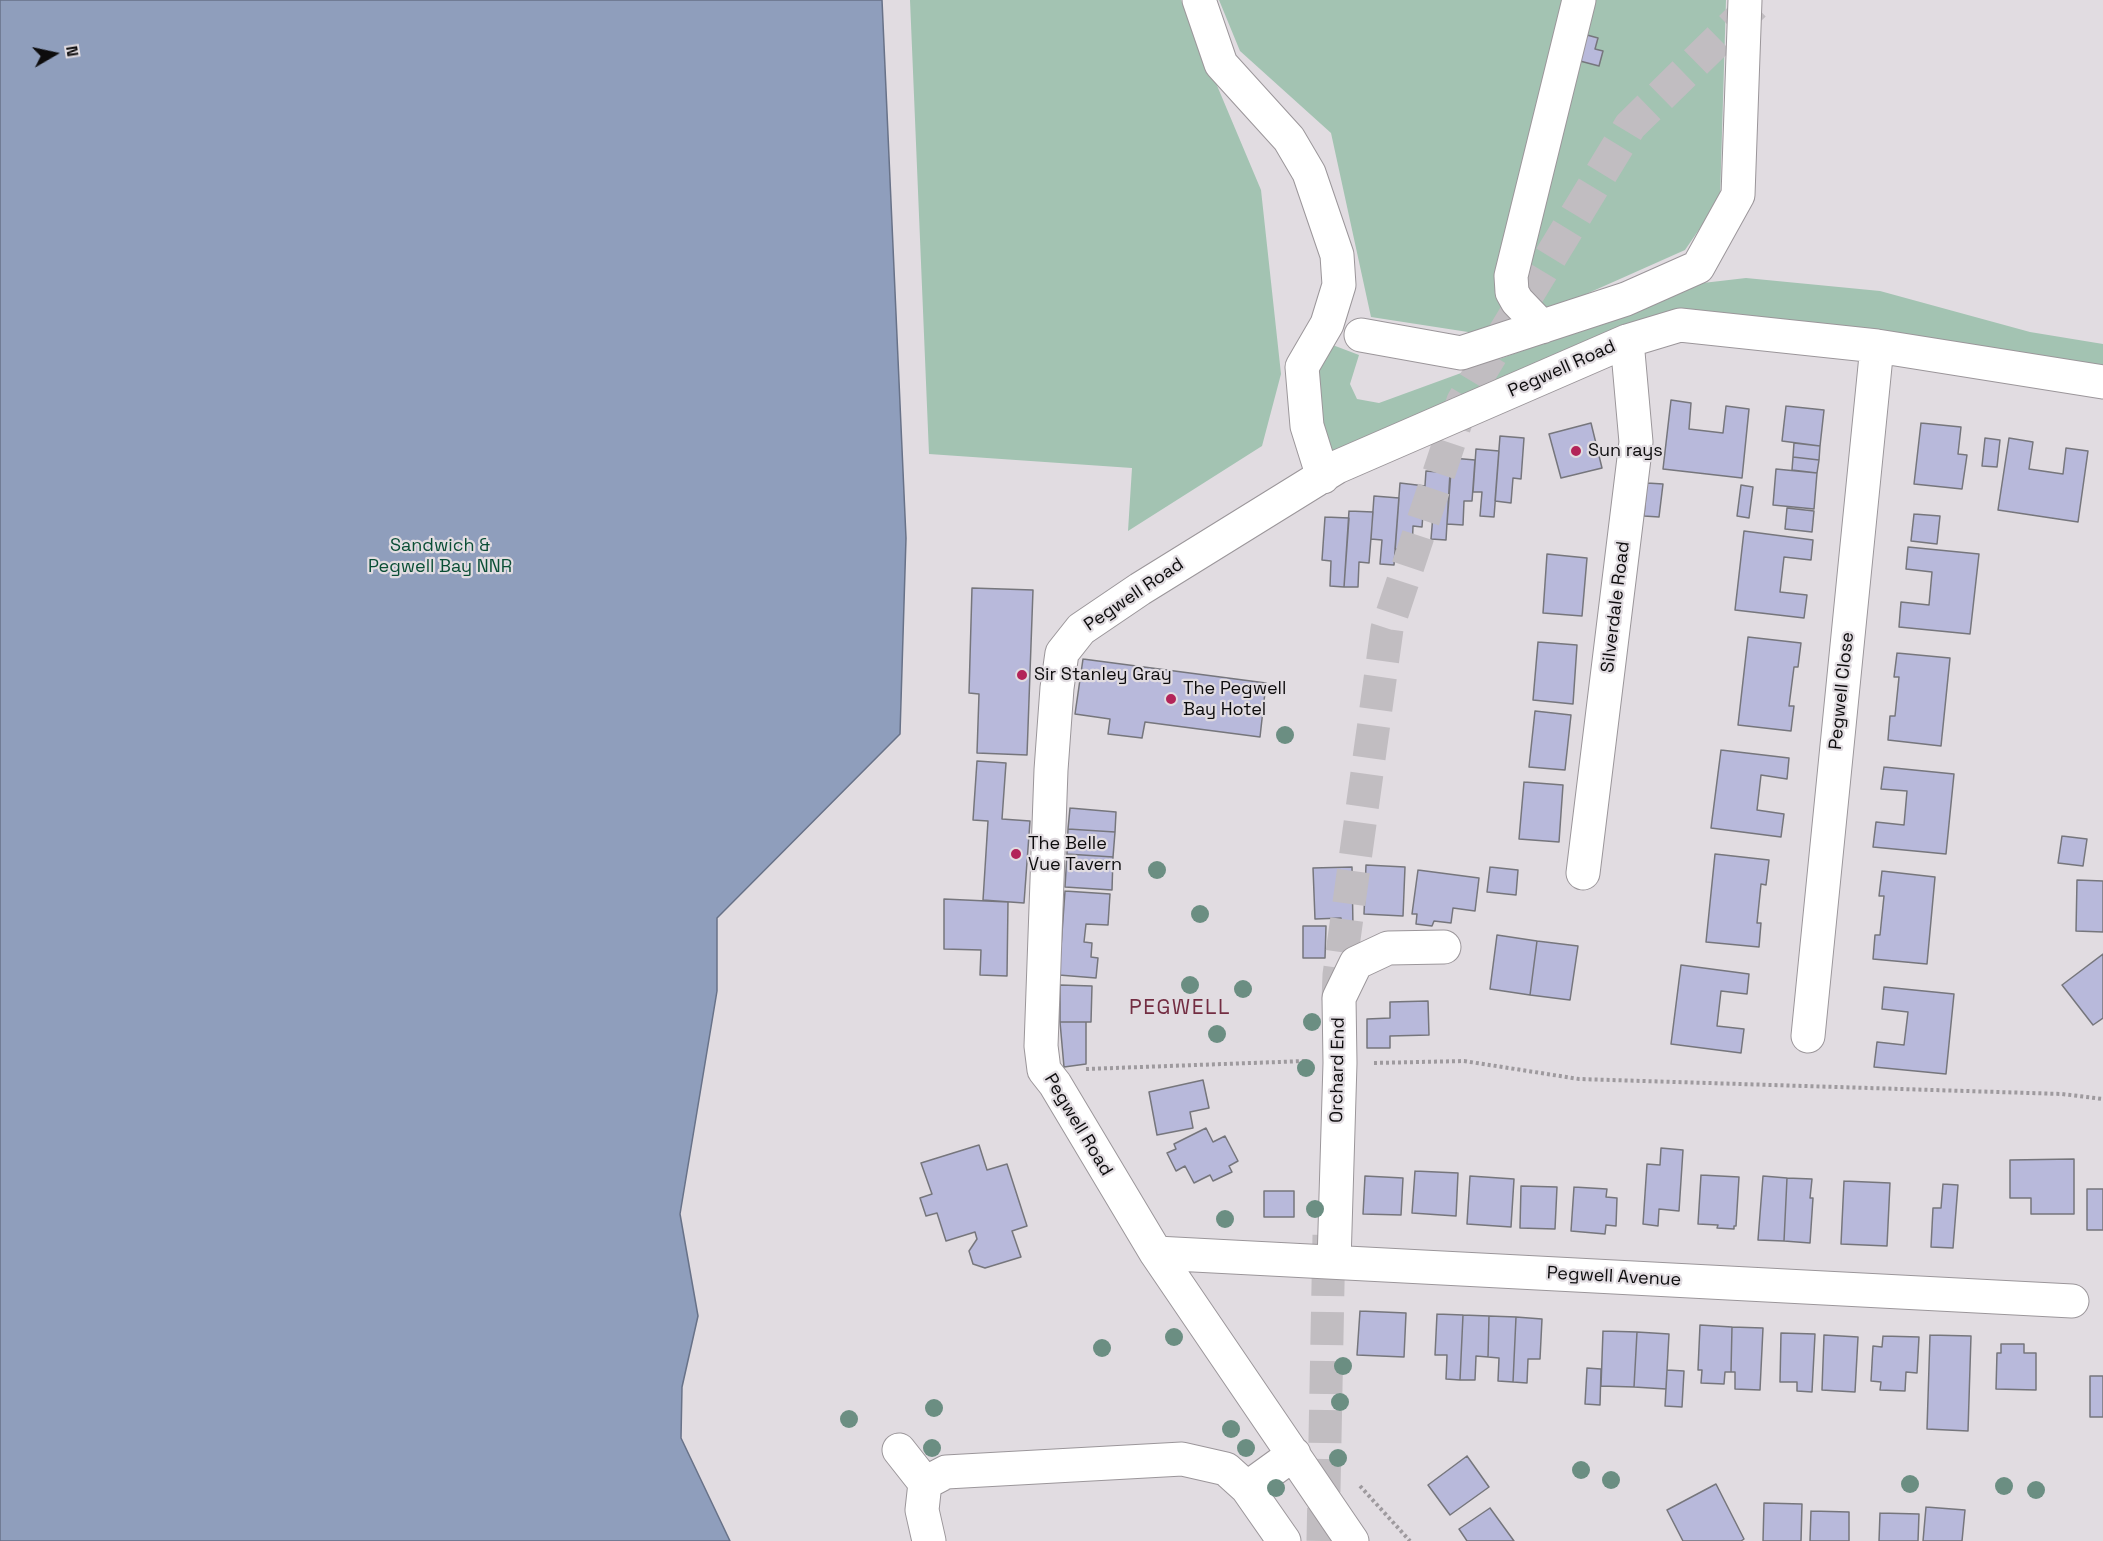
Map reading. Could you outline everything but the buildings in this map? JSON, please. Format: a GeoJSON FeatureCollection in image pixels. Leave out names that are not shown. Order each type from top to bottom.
{"type":"FeatureCollection","features":[{"type":"Feature","properties":{"kind":"street"},"geometry":{"type":"LineString","coordinates":[[1199,0],[1221,64],[1289,139],[1309,173],[1337,255],[1339,285],[1327,324],[1302,367],[1307,426],[1323,477]]}},
{"type":"Feature","properties":{"kind":"street"},"geometry":{"type":"LineString","coordinates":[[1542,327],[1517,301],[1512,292],[1511,276],[1579,0]]}},
{"type":"Feature","properties":{"kind":"street"},"geometry":{"type":"LineString","coordinates":[[1361,335],[1461,353],[1626,299],[1698,267],[1738,195],[1745,0]]}},
{"type":"Feature","properties":{"kind":"street","name":"Pegwell Road"},"geometry":{"type":"LineString","coordinates":[[1352,1541],[1156,1253],[1044,1070],[1041,1046],[1051,770],[1062,653],[1081,629],[1227,534],[1348,462],[1627,340],[1680,325],[1877,346],[2103,382]]}},
{"type":"Feature","properties":{"kind":"street","name":"Silverdale Road"},"geometry":{"type":"LineString","coordinates":[[1583,873],[1636,442],[1627,340]]}},
{"type":"Feature","properties":{"kind":"street","name":"Pegwell Close"},"geometry":{"type":"LineString","coordinates":[[1808,1036],[1877,346]]}},
{"type":"Feature","properties":{"kind":"street","name":"Orchard End"},"geometry":{"type":"LineString","coordinates":[[1334,1262],[1340,1063],[1339,998],[1356,963],[1388,948],[1438,955]]}},
{"type":"Feature","properties":{"kind":"street","name":"Pegwell Avenue"},"geometry":{"type":"LineString","coordinates":[[1156,1253],[2073,1301]]}},
{"type":"Feature","properties":{"kind":"street"},"geometry":{"type":"LineString","coordinates":[[899,1450],[925,1483],[922,1510],[929,1541]]}},
{"type":"Feature","properties":{"kind":"street"},"geometry":{"type":"LineString","coordinates":[[1247,1488],[1294,1454]]}},
{"type":"Feature","properties":{"kind":"street"},"geometry":{"type":"LineString","coordinates":[[925,1483],[946,1472],[1182,1459],[1226,1469],[1247,1488],[1284,1541]]}},
{"type":"Feature","properties":{"kind":"path"},"geometry":{"type":"LineString","coordinates":[[1044,1070],[1302,1060],[1340,1063],[1464,1061],[1579,1079],[2062,1094],[2103,1099]]}},
{"type":"Feature","properties":{"kind":"green space"},"geometry":{"type":"Polygon","coordinates":[[[910,0],[1181,0],[1261,190],[1281,374],[1262,446],[1128,531],[1132,468],[929,454],[910,0]]]}},
{"type":"Feature","properties":{"kind":"green space"},"geometry":{"type":"Polygon","coordinates":[[[1219,0],[1726,0],[1720,199],[1685,250],[1548,311],[1481,334],[1371,317],[1331,133],[1240,51],[1219,0]]]}},
{"type":"Feature","properties":{"kind":"green space"},"geometry":{"type":"Polygon","coordinates":[[[1746,278],[1880,291],[2030,332],[2103,344],[2103,371],[1698,319],[1335,455],[1315,430],[1314,384],[1330,344],[1359,355],[1350,384],[1357,399],[1379,403],[1557,338],[1677,286],[1746,278]]]}},
{"type":"Feature","properties":{"kind":"water","name":"Sandwich & Pegwell Bay NNR"},"geometry":{"type":"Polygon","coordinates":[[[0,0],[882,0],[906,538],[900,734],[717,918],[717,991],[680,1214],[698,1316],[682,1387],[681,1438],[730,1541],[0,1541],[0,0]]]}},
{"type":"Feature","properties":{"kind":"tunnel"},"geometry":{"type":"LineString","coordinates":[[1338,1001],[1339,975],[1387,629],[1463,401],[1630,126],[1759,0]]}},
{"type":"Feature","properties":{"kind":"tunnel"},"geometry":{"type":"LineString","coordinates":[[1323,1541],[1329,1235]]}},
{"type":"Feature","properties":{"kind":"place","name":"Sun rays"},"geometry":{"type":"Point","coordinates":[1576,451]}},
{"type":"Feature","properties":{"kind":"place","name":"Sir Stanley Gray"},"geometry":{"type":"Point","coordinates":[1022,675]}},
{"type":"Feature","properties":{"kind":"place","name":"The Pegwell Bay Hotel"},"geometry":{"type":"Point","coordinates":[1171,699]}},
{"type":"Feature","properties":{"kind":"place","name":"The Belle Vue Tavern"},"geometry":{"type":"Point","coordinates":[1016,854]}},
{"type":"Feature","properties":{"kind":"district","name":"PEGWELL"},"geometry":{"type":"Point","coordinates":[1180,1008]}}]}
